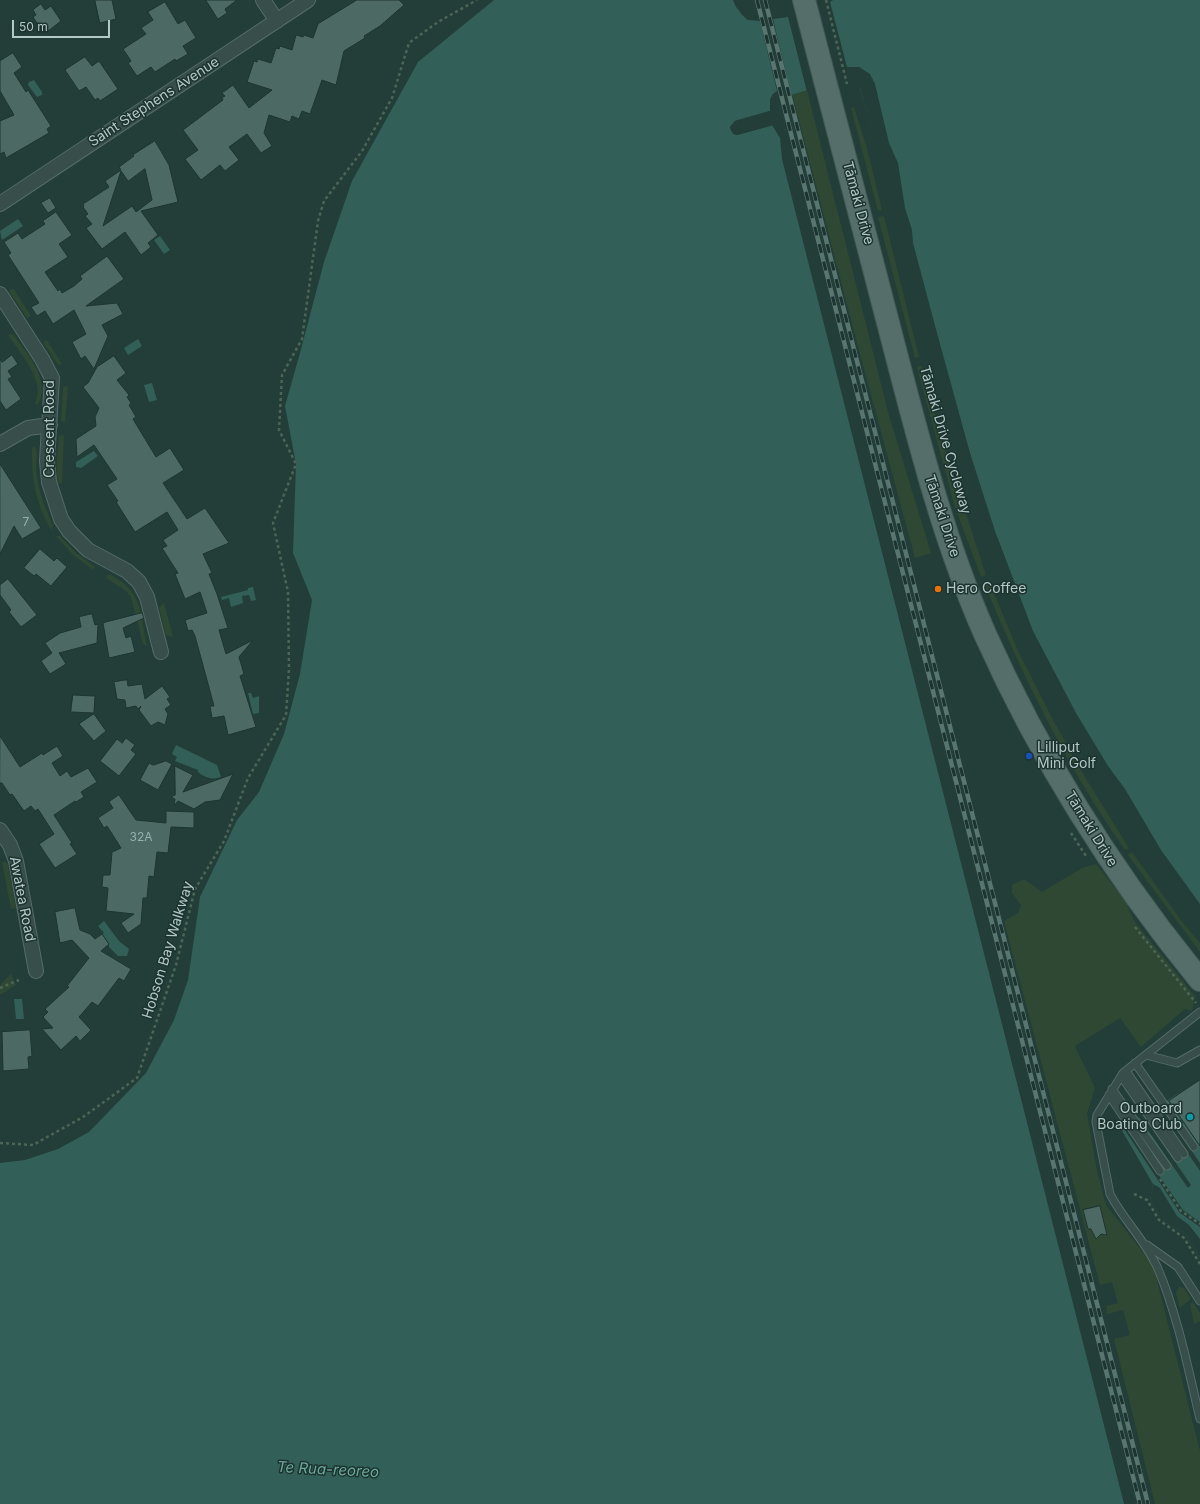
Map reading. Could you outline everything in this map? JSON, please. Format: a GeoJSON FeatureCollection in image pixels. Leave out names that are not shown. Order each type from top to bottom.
{"type":"FeatureCollection","features":[{"type":"Feature","properties":{"kind":"main road","name":"Tāmaki Drive"},"geometry":{"type":"LineString","coordinates":[[804,0],[838,86],[928,475],[955,557],[985,634],[1025,716],[1072,801],[1134,894],[1200,980]]}},
{"type":"Feature","properties":{"kind":"street"},"geometry":{"type":"LineString","coordinates":[[263,0],[277,21]]}},
{"type":"Feature","properties":{"kind":"street","name":"Saint Stephens Avenue"},"geometry":{"type":"LineString","coordinates":[[0,204],[308,0]]}},
{"type":"Feature","properties":{"kind":"street","name":"Crescent Road"},"geometry":{"type":"LineString","coordinates":[[0,294],[50,372],[52,384],[48,471],[53,497],[61,519],[74,537],[88,550],[127,571],[139,582],[147,597],[161,652]]}},
{"type":"Feature","properties":{"kind":"street"},"geometry":{"type":"LineString","coordinates":[[0,444],[28,428],[50,425]]}},
{"type":"Feature","properties":{"kind":"street","name":"Awatea Road"},"geometry":{"type":"LineString","coordinates":[[0,830],[10,845],[16,861],[36,971]]}},
{"type":"Feature","properties":{"kind":"lane"},"geometry":{"type":"LineString","coordinates":[[1200,1012],[1123,1073],[1097,1115],[1096,1122],[1110,1194],[1116,1205],[1145,1243],[1158,1268],[1169,1299],[1198,1406],[1200,1419]]}},
{"type":"Feature","properties":{"kind":"lane"},"geometry":{"type":"LineString","coordinates":[[1146,1054],[1177,1063],[1199,1052]]}},
{"type":"Feature","properties":{"kind":"lane"},"geometry":{"type":"LineString","coordinates":[[1136,1063],[1194,1147]]}},
{"type":"Feature","properties":{"kind":"lane"},"geometry":{"type":"LineString","coordinates":[[1123,1073],[1184,1154]]}},
{"type":"Feature","properties":{"kind":"lane"},"geometry":{"type":"LineString","coordinates":[[1123,1073],[1178,1158]]}},
{"type":"Feature","properties":{"kind":"lane"},"geometry":{"type":"LineString","coordinates":[[1110,1092],[1167,1166]]}},
{"type":"Feature","properties":{"kind":"lane"},"geometry":{"type":"LineString","coordinates":[[1110,1092],[1160,1171]]}},
{"type":"Feature","properties":{"kind":"lane"},"geometry":{"type":"LineString","coordinates":[[1145,1243],[1178,1267],[1200,1301]]}},
{"type":"Feature","properties":{"kind":"path","name":"Hobson Bay Walkway"},"geometry":{"type":"LineString","coordinates":[[0,1142],[32,1145],[83,1117],[137,1078],[176,965],[195,889],[224,841],[248,778],[286,715],[289,669],[288,592],[273,523],[296,464],[280,430],[282,375],[302,339],[318,221],[324,201],[362,151],[392,98],[409,43],[438,22],[477,0]]}},
{"type":"Feature","properties":{"kind":"path"},"geometry":{"type":"LineString","coordinates":[[826,0],[838,86]]}},
{"type":"Feature","properties":{"kind":"path"},"geometry":{"type":"LineString","coordinates":[[0,988],[20,980]]}},
{"type":"Feature","properties":{"kind":"path"},"geometry":{"type":"LineString","coordinates":[[1134,1194],[1147,1200],[1159,1220],[1184,1238],[1200,1264]]}},
{"type":"Feature","properties":{"kind":"shaded area"},"geometry":{"type":"Polygon","coordinates":[[[807,90],[888,412],[931,553],[915,558],[793,97],[791,95],[807,90]]]}},
{"type":"Feature","properties":{"kind":"shaded area"},"geometry":{"type":"Polygon","coordinates":[[[854,107],[867,148],[882,210],[878,211],[851,108],[854,107]]]}},
{"type":"Feature","properties":{"kind":"shaded area"},"geometry":{"type":"Polygon","coordinates":[[[884,216],[919,357],[915,358],[878,217],[884,216]]]}},
{"type":"Feature","properties":{"kind":"shaded area"},"geometry":{"type":"Polygon","coordinates":[[[13,288],[31,316],[27,318],[9,291],[13,288]]]}},
{"type":"Feature","properties":{"kind":"shaded area"},"geometry":{"type":"Polygon","coordinates":[[[8,335],[14,335],[25,351],[40,378],[42,387],[41,397],[37,406],[35,403],[38,395],[35,377],[25,358],[8,335]]]}},
{"type":"Feature","properties":{"kind":"shaded area"},"geometry":{"type":"Polygon","coordinates":[[[47,340],[62,364],[58,365],[43,342],[47,340]]]}},
{"type":"Feature","properties":{"kind":"shaded area"},"geometry":{"type":"Polygon","coordinates":[[[922,366],[941,437],[986,575],[981,577],[955,507],[917,367],[922,366]]]}},
{"type":"Feature","properties":{"kind":"shaded area"},"geometry":{"type":"Polygon","coordinates":[[[68,386],[65,422],[61,421],[63,387],[68,386]]]}},
{"type":"Feature","properties":{"kind":"shaded area"},"geometry":{"type":"Polygon","coordinates":[[[64,435],[62,484],[58,483],[57,465],[59,436],[64,435]]]}},
{"type":"Feature","properties":{"kind":"shaded area"},"geometry":{"type":"Polygon","coordinates":[[[34,446],[37,453],[36,467],[38,482],[44,505],[53,526],[51,530],[38,500],[32,469],[32,448],[34,446]]]}},
{"type":"Feature","properties":{"kind":"shaded area"},"geometry":{"type":"Polygon","coordinates":[[[56,536],[60,536],[76,553],[95,567],[93,570],[72,554],[56,536]]]}},
{"type":"Feature","properties":{"kind":"shaded area"},"geometry":{"type":"Polygon","coordinates":[[[108,575],[111,575],[121,582],[135,596],[141,614],[147,646],[143,644],[131,597],[126,591],[106,578],[108,575]]]}},
{"type":"Feature","properties":{"kind":"shaded area"},"geometry":{"type":"Polygon","coordinates":[[[989,581],[1018,651],[1050,714],[1080,769],[1129,848],[1125,850],[1104,819],[1047,721],[1014,653],[984,583],[989,581]]]}},
{"type":"Feature","properties":{"kind":"shaded area"},"geometry":{"type":"Polygon","coordinates":[[[164,603],[173,637],[166,635],[159,607],[164,603]]]}},
{"type":"Feature","properties":{"kind":"shaded area"},"geometry":{"type":"Polygon","coordinates":[[[1132,852],[1183,923],[1200,943],[1200,952],[1128,855],[1132,852]]]}},
{"type":"Feature","properties":{"kind":"shaded area"},"geometry":{"type":"Polygon","coordinates":[[[2,862],[7,862],[16,908],[11,909],[2,862]]]}},
{"type":"Feature","properties":{"kind":"shaded area"},"geometry":{"type":"Polygon","coordinates":[[[1096,864],[1125,900],[1134,921],[1195,996],[1192,1011],[1185,1009],[1141,1047],[1120,1018],[1075,1046],[1095,1088],[1087,1113],[1097,1171],[1106,1205],[1149,1260],[1155,1273],[1200,1451],[1200,1504],[1155,1504],[1114,1339],[1130,1335],[1123,1310],[1107,1314],[1106,1306],[1118,1303],[1112,1282],[1100,1285],[1004,921],[1018,913],[1021,905],[1012,893],[1012,885],[1024,879],[1042,892],[1082,868],[1096,864]]]}},
{"type":"Feature","properties":{"kind":"shaded area"},"geometry":{"type":"Polygon","coordinates":[[[11,974],[16,985],[0,995],[0,985],[11,974]]]}},
{"type":"Feature","properties":{"kind":"shaded area"},"geometry":{"type":"Polygon","coordinates":[[[1179,1287],[1184,1288],[1191,1299],[1180,1308],[1176,1293],[1179,1287]]]}},
{"type":"Feature","properties":{"kind":"shaded area"},"geometry":{"type":"Polygon","coordinates":[[[1193,1302],[1200,1313],[1200,1321],[1194,1324],[1190,1304],[1193,1302]]]}},
{"type":"Feature","properties":{"kind":"water","name":"Te Rua-reoreo"},"geometry":{"type":"Polygon","coordinates":[[[494,0],[733,0],[736,7],[748,20],[786,17],[833,0],[1200,0],[1200,920],[1026,637],[858,82],[848,78],[791,95],[792,98],[778,92],[773,94],[770,104],[770,111],[735,121],[730,127],[731,131],[737,135],[772,125],[780,138],[782,159],[1124,1504],[0,1504],[0,1163],[25,1160],[58,1149],[89,1132],[146,1073],[174,1020],[188,980],[200,897],[237,820],[259,792],[284,734],[300,674],[312,600],[293,553],[296,464],[285,406],[324,262],[352,181],[418,62],[494,0]]]}},
{"type":"Feature","properties":{"kind":"water"},"geometry":{"type":"Polygon","coordinates":[[[34,80],[42,92],[42,95],[37,97],[28,85],[29,82],[34,80]]]}},
{"type":"Feature","properties":{"kind":"water"},"geometry":{"type":"Polygon","coordinates":[[[18,219],[23,226],[2,240],[0,231],[18,219]]]}},
{"type":"Feature","properties":{"kind":"water"},"geometry":{"type":"Polygon","coordinates":[[[160,236],[170,250],[164,254],[154,240],[160,236]]]}},
{"type":"Feature","properties":{"kind":"water"},"geometry":{"type":"Polygon","coordinates":[[[138,339],[142,346],[128,355],[124,348],[138,339]]]}},
{"type":"Feature","properties":{"kind":"water"},"geometry":{"type":"Polygon","coordinates":[[[152,383],[157,400],[149,402],[144,385],[152,383]]]}},
{"type":"Feature","properties":{"kind":"water"},"geometry":{"type":"Polygon","coordinates":[[[94,451],[98,456],[81,468],[76,467],[76,462],[94,451]]]}},
{"type":"Feature","properties":{"kind":"water"},"geometry":{"type":"Polygon","coordinates":[[[253,587],[256,600],[251,601],[249,595],[242,596],[243,603],[231,607],[229,598],[222,600],[221,597],[248,590],[248,588],[253,587]]]}},
{"type":"Feature","properties":{"kind":"water"},"geometry":{"type":"Polygon","coordinates":[[[248,693],[251,693],[253,698],[259,696],[259,713],[253,714],[248,693]]]}},
{"type":"Feature","properties":{"kind":"water"},"geometry":{"type":"Polygon","coordinates":[[[176,745],[217,765],[221,777],[212,778],[203,776],[198,772],[198,770],[175,761],[177,757],[172,754],[176,745]]]}},
{"type":"Feature","properties":{"kind":"water"},"geometry":{"type":"Polygon","coordinates":[[[104,921],[119,941],[129,949],[127,956],[118,956],[109,947],[109,944],[102,934],[104,933],[98,926],[104,921]]]}},
{"type":"Feature","properties":{"kind":"water"},"geometry":{"type":"Polygon","coordinates":[[[14,999],[22,999],[24,1019],[16,1019],[14,999]]]}},
{"type":"Feature","properties":{"kind":"water"},"geometry":{"type":"Polygon","coordinates":[[[1200,1080],[1200,1258],[1185,1233],[1162,1221],[1150,1201],[1153,1184],[1121,1129],[1200,1080]]]}},
{"type":"Feature","properties":{"kind":"pier"},"geometry":{"type":"Polygon","coordinates":[[[733,0],[736,0],[743,13],[749,18],[756,19],[786,15],[828,0],[833,0],[830,2],[847,67],[859,67],[870,74],[875,84],[889,143],[898,163],[905,208],[912,230],[913,243],[970,453],[995,531],[1033,631],[1076,713],[1108,766],[1125,789],[1161,850],[1200,904],[1200,922],[1167,880],[1113,802],[1061,714],[1024,637],[980,528],[951,431],[912,271],[860,88],[857,84],[848,80],[807,92],[788,17],[773,19],[792,98],[778,101],[776,94],[774,95],[771,113],[736,123],[732,127],[737,133],[772,123],[774,125],[737,135],[733,134],[730,127],[735,121],[770,111],[770,99],[777,91],[760,21],[748,20],[742,15],[733,0]]]}},
{"type":"Feature","properties":{"kind":"pier"},"geometry":{"type":"Polygon","coordinates":[[[1159,1104],[1200,1163],[1200,1171],[1155,1106],[1159,1104]]]}},
{"type":"Feature","properties":{"kind":"pier"},"geometry":{"type":"Polygon","coordinates":[[[1142,1114],[1191,1185],[1188,1188],[1138,1116],[1142,1114]]]}},
{"type":"Feature","properties":{"kind":"pier"},"geometry":{"type":"Polygon","coordinates":[[[1124,1125],[1183,1210],[1200,1222],[1200,1227],[1180,1213],[1122,1126],[1124,1125]]]}},
{"type":"Feature","properties":{"kind":"pier"},"geometry":{"type":"Polygon","coordinates":[[[1153,1184],[1160,1188],[1177,1216],[1189,1225],[1200,1239],[1200,1258],[1185,1233],[1162,1221],[1150,1201],[1153,1184]]]}},
{"type":"Feature","properties":{"kind":"building"},"geometry":{"type":"Polygon","coordinates":[[[95,0],[112,0],[116,19],[100,23],[95,0]]]}},
{"type":"Feature","properties":{"kind":"building"},"geometry":{"type":"Polygon","coordinates":[[[206,0],[237,0],[225,9],[227,13],[218,19],[206,0]]]}},
{"type":"Feature","properties":{"kind":"building"},"geometry":{"type":"Polygon","coordinates":[[[357,0],[399,0],[404,5],[380,26],[364,36],[365,38],[344,51],[336,85],[322,80],[310,114],[302,111],[299,119],[292,116],[290,122],[269,115],[264,133],[272,146],[261,153],[247,134],[229,147],[239,160],[225,171],[220,165],[201,180],[185,159],[198,150],[183,130],[223,100],[222,98],[225,96],[222,93],[233,85],[249,108],[272,90],[247,82],[254,61],[257,62],[258,59],[271,63],[276,48],[279,49],[280,46],[292,50],[296,35],[303,37],[304,35],[313,38],[318,24],[357,0]]]}},
{"type":"Feature","properties":{"kind":"building"},"geometry":{"type":"Polygon","coordinates":[[[165,2],[178,24],[185,20],[196,38],[183,46],[188,54],[176,61],[175,59],[155,72],[151,67],[137,76],[128,63],[131,61],[123,49],[146,34],[141,28],[153,20],[148,12],[165,2]]]}},
{"type":"Feature","properties":{"kind":"building"},"geometry":{"type":"Polygon","coordinates":[[[41,4],[45,10],[51,6],[61,21],[47,32],[43,32],[33,17],[36,15],[33,10],[41,4]]]}},
{"type":"Feature","properties":{"kind":"building"},"geometry":{"type":"Polygon","coordinates":[[[13,53],[22,67],[14,73],[26,92],[28,90],[51,126],[47,129],[49,133],[6,158],[4,152],[0,154],[0,121],[14,115],[0,91],[0,61],[13,53]]]}},
{"type":"Feature","properties":{"kind":"building"},"geometry":{"type":"Polygon","coordinates":[[[85,57],[92,66],[99,61],[118,89],[100,101],[98,98],[95,100],[86,87],[79,91],[65,70],[85,57]]]}},
{"type":"Feature","properties":{"kind":"building"},"geometry":{"type":"Polygon","coordinates":[[[155,141],[169,165],[178,202],[141,211],[158,235],[148,243],[151,247],[141,255],[125,232],[102,249],[86,228],[92,224],[85,216],[88,214],[83,207],[83,204],[109,187],[105,181],[121,170],[119,167],[134,156],[133,155],[155,141]],[[145,169],[128,181],[121,171],[103,226],[132,206],[136,212],[152,200],[145,169]]]}},
{"type":"Feature","properties":{"kind":"building"},"geometry":{"type":"Polygon","coordinates":[[[50,198],[56,208],[48,213],[41,203],[50,198]]]}},
{"type":"Feature","properties":{"kind":"building"},"geometry":{"type":"Polygon","coordinates":[[[56,212],[72,235],[59,244],[68,257],[45,272],[58,291],[60,289],[62,293],[74,286],[82,279],[80,276],[107,256],[124,279],[86,306],[117,303],[123,314],[102,325],[108,336],[94,369],[85,356],[81,359],[72,342],[86,334],[74,310],[53,324],[45,311],[37,316],[31,307],[39,303],[8,255],[11,253],[4,242],[18,233],[22,239],[45,224],[43,221],[56,212]]]}},
{"type":"Feature","properties":{"kind":"building"},"geometry":{"type":"Polygon","coordinates":[[[12,355],[18,364],[8,371],[12,377],[8,379],[21,399],[6,410],[0,401],[0,359],[2,362],[12,355]]]}},
{"type":"Feature","properties":{"kind":"building"},"geometry":{"type":"Polygon","coordinates":[[[114,356],[126,373],[117,380],[129,395],[127,397],[131,403],[129,405],[136,417],[133,419],[156,457],[170,448],[184,470],[163,483],[187,519],[205,508],[229,543],[203,554],[212,573],[209,574],[228,628],[219,630],[226,654],[253,640],[239,657],[244,674],[240,676],[256,727],[228,735],[224,716],[212,718],[210,706],[214,706],[195,636],[192,630],[188,631],[185,620],[207,613],[200,592],[185,599],[175,574],[178,573],[162,548],[167,546],[163,540],[178,530],[167,512],[135,532],[116,502],[118,501],[107,485],[117,479],[94,445],[77,457],[76,439],[96,426],[95,417],[99,408],[83,387],[88,383],[97,367],[114,356]]]}},
{"type":"Feature","properties":{"kind":"building"},"geometry":{"type":"Polygon","coordinates":[[[0,464],[41,528],[22,539],[14,526],[0,554],[0,464]]]}},
{"type":"Feature","properties":{"kind":"building"},"geometry":{"type":"Polygon","coordinates":[[[40,549],[54,561],[57,558],[67,567],[51,586],[36,574],[34,576],[24,568],[40,549]]]}},
{"type":"Feature","properties":{"kind":"building"},"geometry":{"type":"Polygon","coordinates":[[[8,579],[37,615],[21,627],[9,612],[11,610],[0,595],[0,585],[8,579]]]}},
{"type":"Feature","properties":{"kind":"building"},"geometry":{"type":"Polygon","coordinates":[[[142,613],[144,618],[123,628],[126,638],[131,636],[135,652],[109,658],[103,623],[142,613]]]}},
{"type":"Feature","properties":{"kind":"building"},"geometry":{"type":"Polygon","coordinates":[[[92,614],[95,625],[98,624],[97,643],[59,653],[66,664],[50,674],[41,661],[52,653],[45,643],[60,633],[81,627],[79,617],[92,614]]]}},
{"type":"Feature","properties":{"kind":"building"},"geometry":{"type":"Polygon","coordinates":[[[127,680],[128,686],[142,684],[145,699],[162,686],[170,697],[167,699],[171,705],[165,709],[168,714],[165,725],[158,722],[151,726],[139,710],[141,706],[138,709],[136,706],[126,708],[125,700],[117,699],[114,682],[127,680]]]}},
{"type":"Feature","properties":{"kind":"building"},"geometry":{"type":"Polygon","coordinates":[[[73,695],[95,696],[94,713],[71,712],[73,695]]]}},
{"type":"Feature","properties":{"kind":"building"},"geometry":{"type":"Polygon","coordinates":[[[94,714],[106,731],[94,741],[79,724],[94,714]]]}},
{"type":"Feature","properties":{"kind":"building"},"geometry":{"type":"Polygon","coordinates":[[[0,736],[20,767],[42,753],[43,755],[57,746],[63,756],[52,763],[60,776],[67,771],[71,777],[88,768],[97,782],[81,792],[84,797],[76,802],[75,801],[54,815],[72,843],[70,844],[77,854],[55,868],[39,844],[54,834],[38,809],[35,811],[31,806],[24,811],[12,794],[10,795],[2,783],[0,783],[0,736]]]}},
{"type":"Feature","properties":{"kind":"building"},"geometry":{"type":"Polygon","coordinates":[[[126,738],[135,745],[131,750],[136,754],[119,776],[100,761],[117,739],[122,743],[126,738]]]}},
{"type":"Feature","properties":{"kind":"building"},"geometry":{"type":"Polygon","coordinates":[[[166,761],[172,764],[158,790],[140,780],[149,763],[153,765],[166,761]]]}},
{"type":"Feature","properties":{"kind":"building"},"geometry":{"type":"Polygon","coordinates":[[[175,766],[193,775],[183,792],[233,774],[220,800],[205,802],[194,809],[178,801],[174,806],[175,799],[171,797],[175,795],[175,766]]]}},
{"type":"Feature","properties":{"kind":"building"},"geometry":{"type":"Polygon","coordinates":[[[119,795],[136,820],[166,823],[166,811],[194,812],[194,828],[171,827],[168,853],[157,852],[154,877],[149,876],[147,898],[143,898],[141,924],[128,933],[121,923],[134,914],[106,911],[108,888],[102,887],[103,875],[110,875],[112,852],[121,848],[107,826],[104,828],[98,818],[113,808],[109,802],[119,795]]]}},
{"type":"Feature","properties":{"kind":"building"},"geometry":{"type":"Polygon","coordinates":[[[75,908],[80,930],[90,934],[95,939],[102,934],[109,944],[101,951],[131,969],[124,981],[119,978],[98,1006],[92,1002],[79,1017],[91,1030],[80,1041],[76,1036],[61,1050],[42,1029],[53,1028],[43,1017],[48,1012],[45,1009],[69,987],[67,986],[89,958],[72,940],[60,943],[55,912],[75,908]]]}},
{"type":"Feature","properties":{"kind":"building"},"geometry":{"type":"Polygon","coordinates":[[[30,1030],[32,1056],[28,1057],[29,1069],[3,1071],[2,1032],[30,1030]]]}},
{"type":"Feature","properties":{"kind":"building","name":"Outboard Boating Club"},"geometry":{"type":"Polygon","coordinates":[[[1200,1080],[1200,1146],[1169,1101],[1200,1080]]]}},
{"type":"Feature","properties":{"kind":"building"},"geometry":{"type":"Polygon","coordinates":[[[1100,1206],[1107,1235],[1101,1234],[1096,1239],[1091,1229],[1088,1229],[1083,1210],[1100,1206]]]}},
{"type":"Feature","properties":{"kind":"railway"},"geometry":{"type":"LineString","coordinates":[[757,0],[1140,1504]]}},
{"type":"Feature","properties":{"kind":"railway"},"geometry":{"type":"LineString","coordinates":[[765,0],[1148,1504]]}},
{"type":"Feature","properties":{"kind":"place","name":"Hero Coffee"},"geometry":{"type":"Point","coordinates":[938,589]}},
{"type":"Feature","properties":{"kind":"place","name":"Lilliput Mini Golf"},"geometry":{"type":"Point","coordinates":[1029,756]}},
{"type":"Feature","properties":{"kind":"place","name":"Outboard Boating Club"},"geometry":{"type":"Point","coordinates":[1190,1117]}}]}
